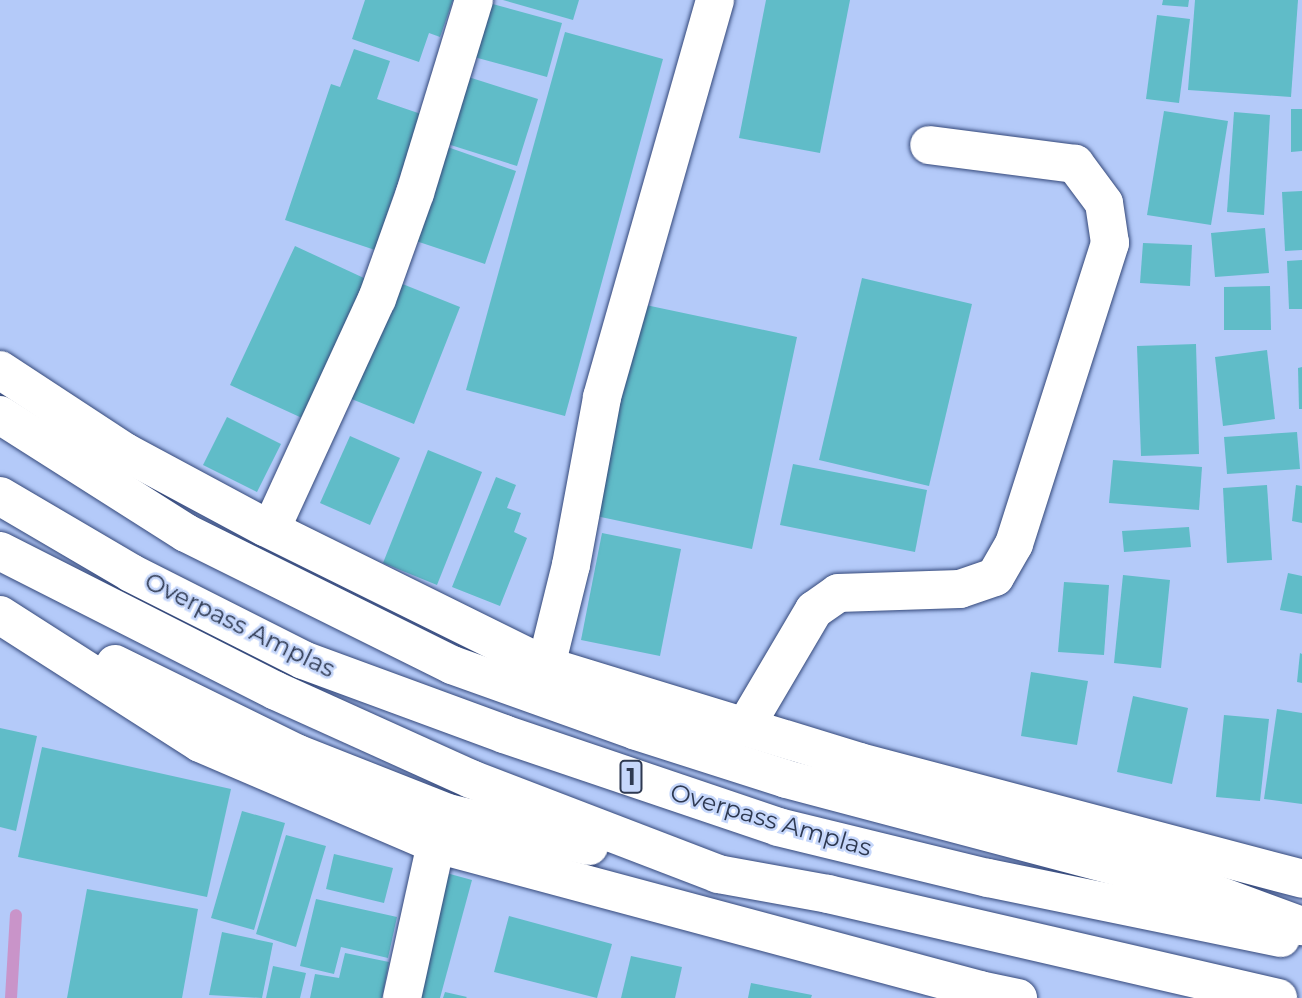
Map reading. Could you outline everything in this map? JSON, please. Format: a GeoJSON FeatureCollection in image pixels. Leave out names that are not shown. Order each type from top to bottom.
{"type":"FeatureCollection","features":[{"type":"Feature","properties":{"kind":"main road"},"geometry":{"type":"LineString","coordinates":[[271,529],[382,288],[415,193],[474,0]]}},
{"type":"Feature","properties":{"kind":"main road"},"geometry":{"type":"LineString","coordinates":[[546,666],[571,565],[602,397],[715,0]]}},
{"type":"Feature","properties":{"kind":"main road"},"geometry":{"type":"LineString","coordinates":[[745,727],[814,610],[838,593],[960,589],[995,577],[1014,544],[1106,257],[1110,243],[1104,203],[1075,164],[929,145]]}},
{"type":"Feature","properties":{"kind":"main road"},"geometry":{"type":"LineString","coordinates":[[0,370],[125,452],[271,529],[546,666],[860,762],[1302,879]]}},
{"type":"Feature","properties":{"kind":"main road"},"geometry":{"type":"LineString","coordinates":[[0,415],[186,533],[452,665],[636,731],[786,779],[1199,888],[1302,926]]}},
{"type":"Feature","properties":{"kind":"main road","name":"Overpass Amplas"},"geometry":{"type":"LineString","coordinates":[[0,496],[131,573],[303,660],[504,734],[778,827],[988,878],[1302,942]]}},
{"type":"Feature","properties":{"kind":"main road","name":"Overpass Amplas"},"geometry":{"type":"LineString","coordinates":[[0,551],[276,691],[446,768],[718,874],[828,894],[1278,998]]}},
{"type":"Feature","properties":{"kind":"main road"},"geometry":{"type":"LineString","coordinates":[[0,607],[298,754],[448,813],[718,874]]}},
{"type":"Feature","properties":{"kind":"main road"},"geometry":{"type":"LineString","coordinates":[[0,615],[200,743],[436,844],[979,990],[1018,998]]}},
{"type":"Feature","properties":{"kind":"main road"},"geometry":{"type":"LineString","coordinates":[[402,998],[436,844]]}},
{"type":"Feature","properties":{"kind":"building"},"geometry":{"type":"Polygon","coordinates":[[[365,0],[453,0],[440,37],[429,33],[419,62],[352,39],[365,0]]]}},
{"type":"Feature","properties":{"kind":"building"},"geometry":{"type":"Polygon","coordinates":[[[503,0],[579,0],[573,20],[503,0]]]}},
{"type":"Feature","properties":{"kind":"building"},"geometry":{"type":"Polygon","coordinates":[[[766,0],[850,0],[820,153],[739,138],[766,0]]]}},
{"type":"Feature","properties":{"kind":"building"},"geometry":{"type":"Polygon","coordinates":[[[1163,0],[1189,0],[1188,7],[1162,5],[1163,0]]]}},
{"type":"Feature","properties":{"kind":"building"},"geometry":{"type":"Polygon","coordinates":[[[1195,0],[1298,0],[1291,97],[1188,90],[1195,0]]]}},
{"type":"Feature","properties":{"kind":"building"},"geometry":{"type":"Polygon","coordinates":[[[489,3],[562,23],[547,77],[474,57],[489,3]]]}},
{"type":"Feature","properties":{"kind":"building"},"geometry":{"type":"Polygon","coordinates":[[[1157,15],[1190,19],[1179,103],[1146,99],[1157,15]]]}},
{"type":"Feature","properties":{"kind":"building"},"geometry":{"type":"Polygon","coordinates":[[[565,32],[663,59],[565,416],[466,390],[565,32]]]}},
{"type":"Feature","properties":{"kind":"building"},"geometry":{"type":"Polygon","coordinates":[[[354,49],[390,61],[377,99],[421,114],[375,250],[285,220],[331,84],[340,87],[354,49]]]}},
{"type":"Feature","properties":{"kind":"building"},"geometry":{"type":"Polygon","coordinates":[[[459,74],[538,99],[517,166],[438,141],[459,74]]]}},
{"type":"Feature","properties":{"kind":"building"},"geometry":{"type":"Polygon","coordinates":[[[1291,109],[1302,109],[1302,151],[1291,152],[1291,109]]]}},
{"type":"Feature","properties":{"kind":"building"},"geometry":{"type":"Polygon","coordinates":[[[1164,111],[1228,121],[1211,225],[1147,215],[1164,111]]]}},
{"type":"Feature","properties":{"kind":"building"},"geometry":{"type":"Polygon","coordinates":[[[1234,112],[1270,115],[1264,215],[1227,212],[1234,112]]]}},
{"type":"Feature","properties":{"kind":"building"},"geometry":{"type":"Polygon","coordinates":[[[439,144],[516,171],[485,264],[407,238],[439,144]]]}},
{"type":"Feature","properties":{"kind":"building"},"geometry":{"type":"Polygon","coordinates":[[[1302,191],[1302,250],[1285,251],[1282,192],[1302,191]]]}},
{"type":"Feature","properties":{"kind":"building"},"geometry":{"type":"Polygon","coordinates":[[[1265,228],[1269,273],[1215,277],[1211,233],[1265,228]]]}},
{"type":"Feature","properties":{"kind":"building"},"geometry":{"type":"Polygon","coordinates":[[[1143,243],[1192,245],[1190,286],[1140,283],[1143,243]]]}},
{"type":"Feature","properties":{"kind":"building"},"geometry":{"type":"Polygon","coordinates":[[[295,246],[366,279],[302,418],[230,385],[295,246]]]}},
{"type":"Feature","properties":{"kind":"building"},"geometry":{"type":"Polygon","coordinates":[[[1302,260],[1302,309],[1289,309],[1287,261],[1302,260]]]}},
{"type":"Feature","properties":{"kind":"building"},"geometry":{"type":"Polygon","coordinates":[[[862,278],[972,304],[929,486],[819,460],[862,278]]]}},
{"type":"Feature","properties":{"kind":"building"},"geometry":{"type":"Polygon","coordinates":[[[395,281],[460,307],[414,424],[349,398],[395,281]]]}},
{"type":"Feature","properties":{"kind":"building"},"geometry":{"type":"Polygon","coordinates":[[[1270,286],[1271,330],[1224,330],[1224,287],[1270,286]]]}},
{"type":"Feature","properties":{"kind":"building"},"geometry":{"type":"Polygon","coordinates":[[[641,304],[797,337],[752,549],[596,516],[641,304]]]}},
{"type":"Feature","properties":{"kind":"building"},"geometry":{"type":"Polygon","coordinates":[[[1196,344],[1199,454],[1141,456],[1137,346],[1196,344]]]}},
{"type":"Feature","properties":{"kind":"building"},"geometry":{"type":"Polygon","coordinates":[[[1267,350],[1275,419],[1223,426],[1215,357],[1267,350]]]}},
{"type":"Feature","properties":{"kind":"building"},"geometry":{"type":"Polygon","coordinates":[[[1302,367],[1302,409],[1299,409],[1298,368],[1302,367]]]}},
{"type":"Feature","properties":{"kind":"building"},"geometry":{"type":"Polygon","coordinates":[[[227,417],[281,444],[257,492],[203,465],[227,417]]]}},
{"type":"Feature","properties":{"kind":"building"},"geometry":{"type":"Polygon","coordinates":[[[1297,432],[1300,469],[1227,474],[1224,437],[1297,432]]]}},
{"type":"Feature","properties":{"kind":"building"},"geometry":{"type":"Polygon","coordinates":[[[350,436],[400,458],[370,525],[320,503],[350,436]]]}},
{"type":"Feature","properties":{"kind":"building"},"geometry":{"type":"Polygon","coordinates":[[[428,450],[482,472],[437,585],[383,563],[428,450]]]}},
{"type":"Feature","properties":{"kind":"building"},"geometry":{"type":"Polygon","coordinates":[[[1113,460],[1202,467],[1199,510],[1109,503],[1113,460]]]}},
{"type":"Feature","properties":{"kind":"building"},"geometry":{"type":"Polygon","coordinates":[[[793,464],[927,490],[915,552],[780,525],[793,464]]]}},
{"type":"Feature","properties":{"kind":"building"},"geometry":{"type":"Polygon","coordinates":[[[496,477],[516,485],[507,508],[521,513],[514,532],[527,538],[500,606],[452,587],[496,477]]]}},
{"type":"Feature","properties":{"kind":"building"},"geometry":{"type":"Polygon","coordinates":[[[1267,485],[1272,560],[1227,563],[1223,488],[1267,485]]]}},
{"type":"Feature","properties":{"kind":"building"},"geometry":{"type":"Polygon","coordinates":[[[1296,485],[1302,486],[1302,523],[1292,521],[1296,485]]]}},
{"type":"Feature","properties":{"kind":"building"},"geometry":{"type":"Polygon","coordinates":[[[1189,527],[1191,547],[1124,552],[1122,531],[1189,527]]]}},
{"type":"Feature","properties":{"kind":"building"},"geometry":{"type":"Polygon","coordinates":[[[602,533],[681,549],[660,656],[581,640],[602,533]]]}},
{"type":"Feature","properties":{"kind":"building"},"geometry":{"type":"Polygon","coordinates":[[[1288,573],[1302,576],[1302,614],[1280,610],[1288,573]]]}},
{"type":"Feature","properties":{"kind":"building"},"geometry":{"type":"Polygon","coordinates":[[[1123,575],[1170,580],[1161,668],[1114,663],[1123,575]]]}},
{"type":"Feature","properties":{"kind":"building"},"geometry":{"type":"Polygon","coordinates":[[[1064,582],[1109,585],[1104,655],[1058,652],[1064,582]]]}},
{"type":"Feature","properties":{"kind":"building"},"geometry":{"type":"Polygon","coordinates":[[[1300,653],[1302,654],[1302,683],[1297,682],[1300,653]]]}},
{"type":"Feature","properties":{"kind":"building"},"geometry":{"type":"Polygon","coordinates":[[[1031,672],[1088,681],[1077,745],[1021,736],[1031,672]]]}},
{"type":"Feature","properties":{"kind":"building"},"geometry":{"type":"Polygon","coordinates":[[[1133,696],[1188,708],[1172,784],[1117,772],[1133,696]]]}},
{"type":"Feature","properties":{"kind":"building"},"geometry":{"type":"Polygon","coordinates":[[[1277,709],[1302,713],[1302,804],[1264,799],[1277,709]]]}},
{"type":"Feature","properties":{"kind":"building"},"geometry":{"type":"Polygon","coordinates":[[[1224,715],[1269,719],[1260,801],[1216,797],[1224,715]]]}},
{"type":"Feature","properties":{"kind":"building"},"geometry":{"type":"Polygon","coordinates":[[[0,728],[37,736],[16,831],[0,827],[0,728]]]}},
{"type":"Feature","properties":{"kind":"building"},"geometry":{"type":"Polygon","coordinates":[[[42,747],[231,789],[207,897],[18,857],[42,747]]]}},
{"type":"Feature","properties":{"kind":"building"},"geometry":{"type":"Polygon","coordinates":[[[242,811],[285,823],[254,930],[211,918],[242,811]]]}},
{"type":"Feature","properties":{"kind":"building"},"geometry":{"type":"Polygon","coordinates":[[[286,835],[326,846],[296,947],[256,934],[286,835]]]}},
{"type":"Feature","properties":{"kind":"building"},"geometry":{"type":"Polygon","coordinates":[[[334,854],[393,868],[384,903],[326,889],[334,854]]]}},
{"type":"Feature","properties":{"kind":"building"},"geometry":{"type":"Polygon","coordinates":[[[439,871],[472,880],[440,998],[406,998],[439,871]]]}},
{"type":"Feature","properties":{"kind":"building"},"geometry":{"type":"Polygon","coordinates":[[[87,889],[198,909],[182,998],[67,998],[87,889]]]}},
{"type":"Feature","properties":{"kind":"building"},"geometry":{"type":"Polygon","coordinates":[[[316,899],[397,917],[388,958],[341,947],[334,974],[300,966],[316,899]]]}},
{"type":"Feature","properties":{"kind":"building"},"geometry":{"type":"Polygon","coordinates":[[[509,916],[612,944],[597,998],[494,972],[509,916]]]}},
{"type":"Feature","properties":{"kind":"building"},"geometry":{"type":"Polygon","coordinates":[[[222,932],[273,943],[262,998],[209,995],[222,932]]]}},
{"type":"Feature","properties":{"kind":"building"},"geometry":{"type":"Polygon","coordinates":[[[345,953],[389,962],[382,998],[310,998],[315,974],[339,978],[345,953]]]}},
{"type":"Feature","properties":{"kind":"building"},"geometry":{"type":"Polygon","coordinates":[[[631,956],[682,967],[675,998],[621,998],[631,956]]]}},
{"type":"Feature","properties":{"kind":"building"},"geometry":{"type":"Polygon","coordinates":[[[273,966],[306,973],[300,998],[266,998],[273,966]]]}},
{"type":"Feature","properties":{"kind":"building"},"geometry":{"type":"Polygon","coordinates":[[[751,983],[812,995],[811,998],[748,998],[751,983]]]}},
{"type":"Feature","properties":{"kind":"building"},"geometry":{"type":"Polygon","coordinates":[[[445,992],[467,997],[443,998],[445,992]]]}},
{"type":"Feature","properties":{"kind":"waterway"},"geometry":{"type":"LineString","coordinates":[[11,998],[16,915]]}}]}
